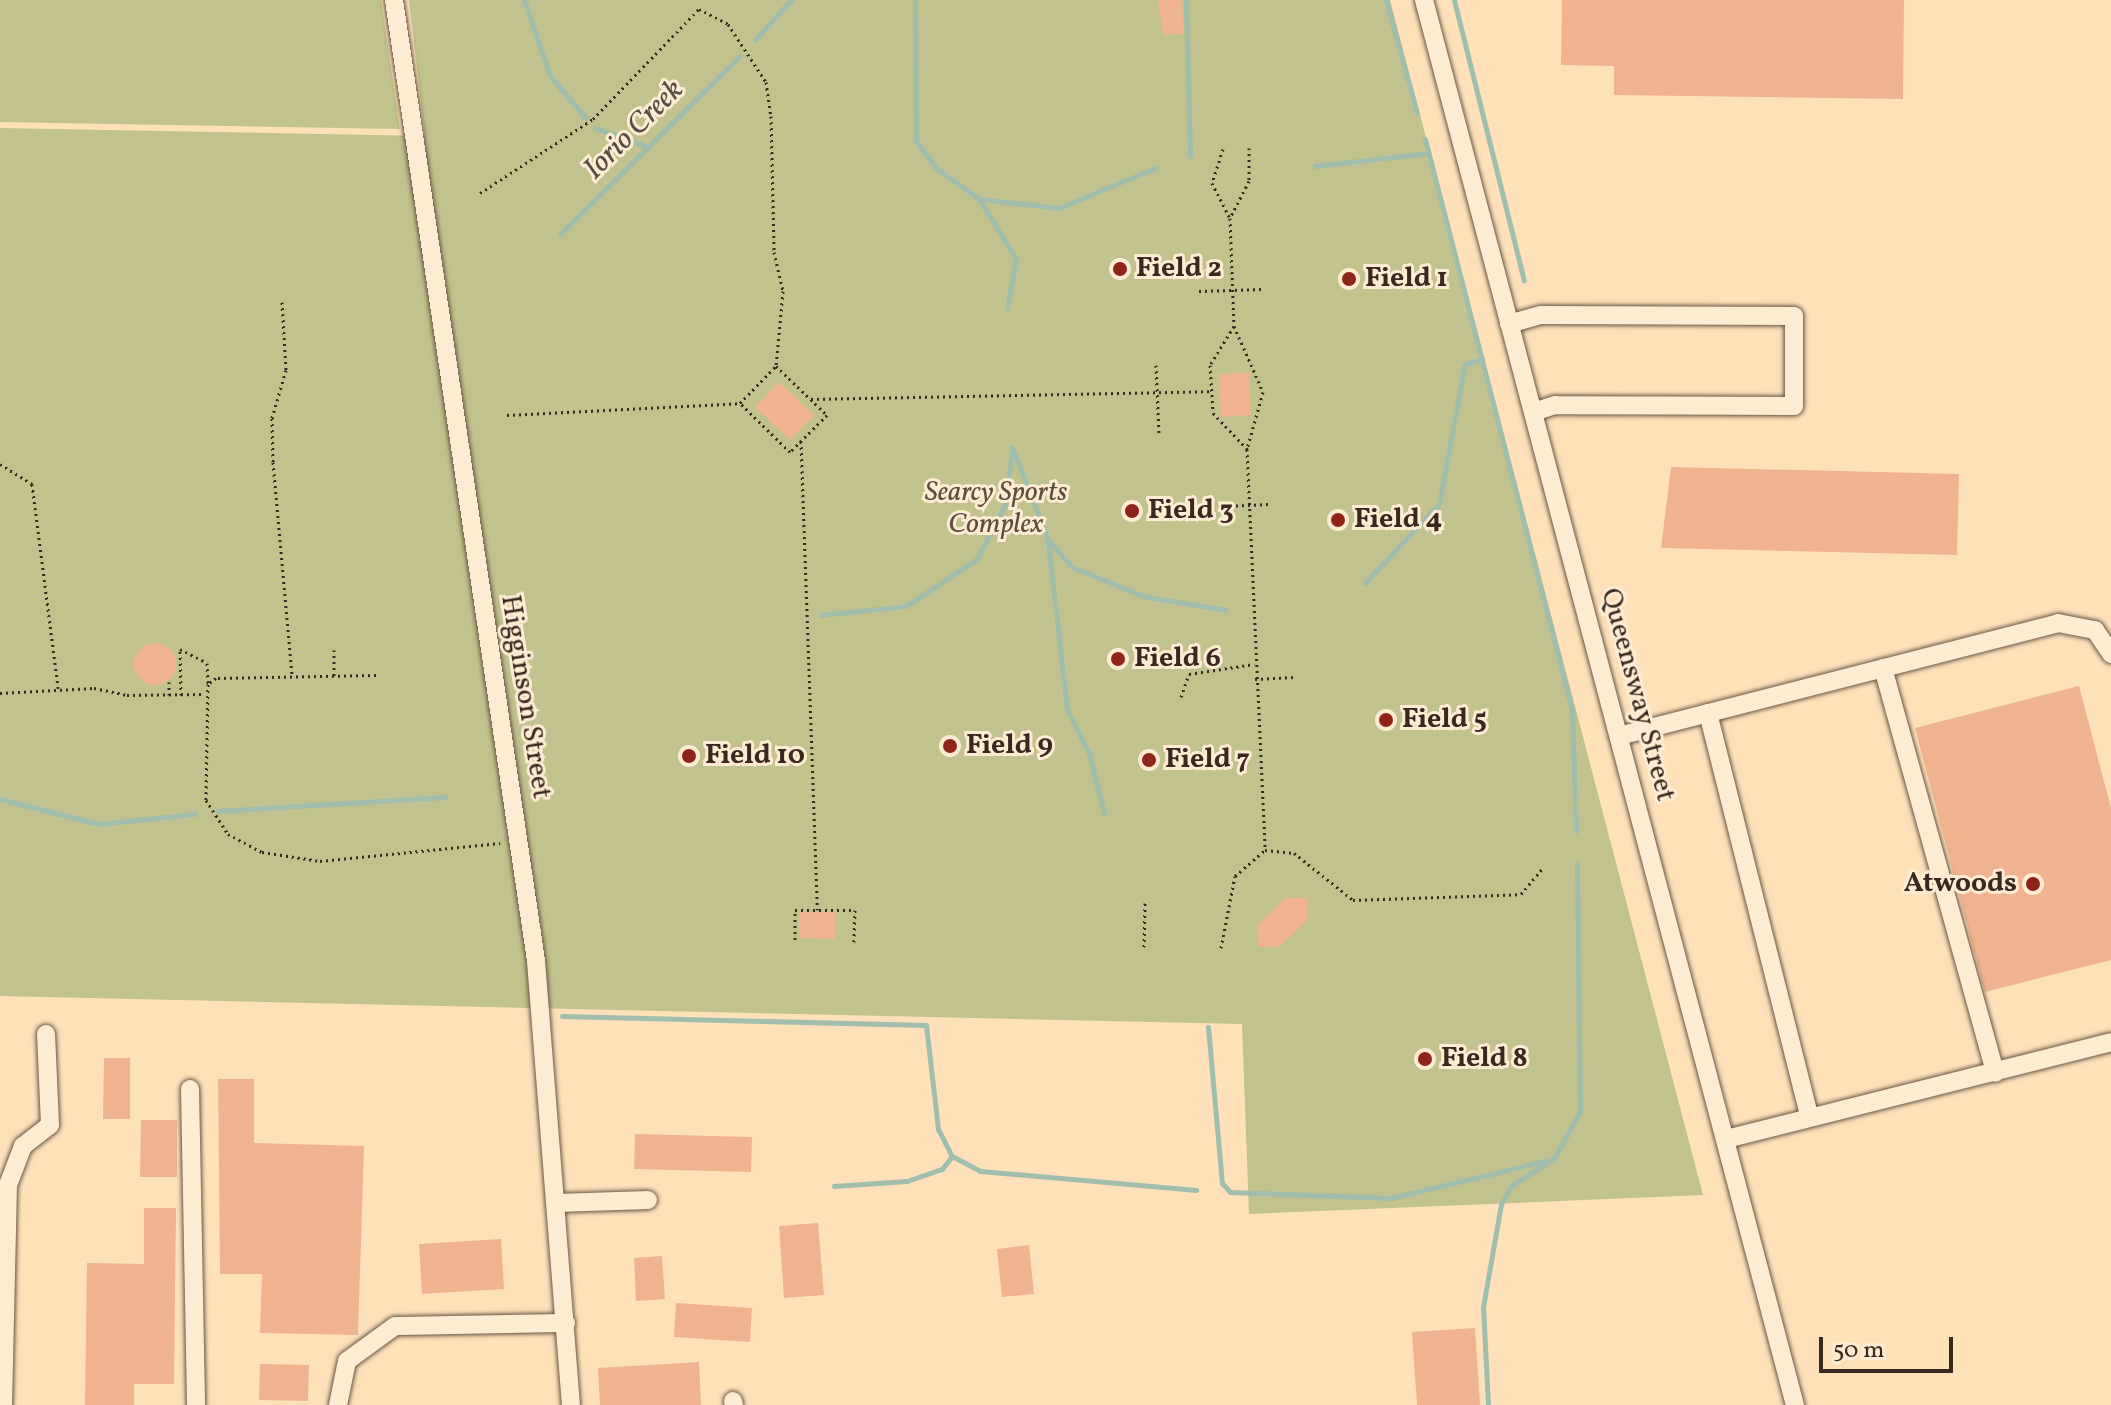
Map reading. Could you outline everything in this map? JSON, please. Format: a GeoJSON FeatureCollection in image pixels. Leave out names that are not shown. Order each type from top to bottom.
{"type":"FeatureCollection","features":[{"type":"Feature","properties":{"kind":"street","name":"Higginson Street"},"geometry":{"type":"LineString","coordinates":[[394,0],[519,841],[557,1203],[571,1405]]}},
{"type":"Feature","properties":{"kind":"street","name":"Queensway Street"},"geometry":{"type":"LineString","coordinates":[[1424,0],[1795,1405]]}},
{"type":"Feature","properties":{"kind":"street"},"geometry":{"type":"LineString","coordinates":[[1509,324],[1541,315],[1794,316],[1794,406],[1555,405],[1533,412]]}},
{"type":"Feature","properties":{"kind":"street"},"geometry":{"type":"LineString","coordinates":[[1619,736],[2058,623],[2095,630],[2111,654]]}},
{"type":"Feature","properties":{"kind":"street"},"geometry":{"type":"LineString","coordinates":[[1883,668],[1995,1073]]}},
{"type":"Feature","properties":{"kind":"street"},"geometry":{"type":"LineString","coordinates":[[1708,713],[1809,1116]]}},
{"type":"Feature","properties":{"kind":"street"},"geometry":{"type":"LineString","coordinates":[[3,1405],[3,1224],[8,1185],[23,1146],[50,1125],[46,1034]]}},
{"type":"Feature","properties":{"kind":"street"},"geometry":{"type":"LineString","coordinates":[[1726,1139],[2111,1042]]}},
{"type":"Feature","properties":{"kind":"street"},"geometry":{"type":"LineString","coordinates":[[190,1089],[196,1405]]}},
{"type":"Feature","properties":{"kind":"street"},"geometry":{"type":"LineString","coordinates":[[557,1203],[648,1200]]}},
{"type":"Feature","properties":{"kind":"street"},"geometry":{"type":"LineString","coordinates":[[338,1405],[347,1361],[395,1326],[566,1323]]}},
{"type":"Feature","properties":{"kind":"path"},"geometry":{"type":"LineString","coordinates":[[480,193],[593,119],[699,9],[728,24],[759,68],[773,159],[774,252],[783,291],[776,366],[740,403],[507,415]]}},
{"type":"Feature","properties":{"kind":"path"},"geometry":{"type":"LineString","coordinates":[[1230,218],[1249,181],[1249,148]]}},
{"type":"Feature","properties":{"kind":"path"},"geometry":{"type":"LineString","coordinates":[[1223,149],[1212,183],[1230,218],[1234,326],[1263,392],[1247,449],[1254,664],[1265,850]]}},
{"type":"Feature","properties":{"kind":"path"},"geometry":{"type":"LineString","coordinates":[[1199,291],[1263,289]]}},
{"type":"Feature","properties":{"kind":"path"},"geometry":{"type":"LineString","coordinates":[[282,302],[286,370],[273,433],[292,676]]}},
{"type":"Feature","properties":{"kind":"path"},"geometry":{"type":"LineString","coordinates":[[1234,326],[1210,365],[1213,413],[1247,449]]}},
{"type":"Feature","properties":{"kind":"path"},"geometry":{"type":"LineString","coordinates":[[1156,365],[1159,433]]}},
{"type":"Feature","properties":{"kind":"path"},"geometry":{"type":"LineString","coordinates":[[740,403],[790,452],[827,415],[776,366]]}},
{"type":"Feature","properties":{"kind":"path"},"geometry":{"type":"LineString","coordinates":[[811,399],[1211,391]]}},
{"type":"Feature","properties":{"kind":"path"},"geometry":{"type":"LineString","coordinates":[[801,441],[817,910]]}},
{"type":"Feature","properties":{"kind":"path"},"geometry":{"type":"LineString","coordinates":[[0,464],[32,484],[58,688]]}},
{"type":"Feature","properties":{"kind":"path"},"geometry":{"type":"LineString","coordinates":[[1206,507],[1269,504]]}},
{"type":"Feature","properties":{"kind":"path"},"geometry":{"type":"LineString","coordinates":[[181,695],[180,649],[191,649],[207,663],[206,800],[228,834],[262,852],[320,861],[519,841]]}},
{"type":"Feature","properties":{"kind":"path"},"geometry":{"type":"LineString","coordinates":[[334,650],[334,676]]}},
{"type":"Feature","properties":{"kind":"path"},"geometry":{"type":"LineString","coordinates":[[1181,697],[1189,674],[1254,664]]}},
{"type":"Feature","properties":{"kind":"path"},"geometry":{"type":"LineString","coordinates":[[174,666],[180,666]]}},
{"type":"Feature","properties":{"kind":"path"},"geometry":{"type":"LineString","coordinates":[[208,684],[292,676],[376,675]]}},
{"type":"Feature","properties":{"kind":"path"},"geometry":{"type":"LineString","coordinates":[[1255,679],[1295,677]]}},
{"type":"Feature","properties":{"kind":"path"},"geometry":{"type":"LineString","coordinates":[[169,682],[169,695]]}},
{"type":"Feature","properties":{"kind":"path"},"geometry":{"type":"LineString","coordinates":[[0,693],[58,688],[169,695],[205,694]]}},
{"type":"Feature","properties":{"kind":"path"},"geometry":{"type":"LineString","coordinates":[[1221,948],[1235,876],[1265,850],[1294,853],[1353,900],[1521,894],[1542,869]]}},
{"type":"Feature","properties":{"kind":"path"},"geometry":{"type":"LineString","coordinates":[[1144,947],[1145,903]]}},
{"type":"Feature","properties":{"kind":"path"},"geometry":{"type":"LineString","coordinates":[[795,940],[795,910],[855,910],[854,942]]}},
{"type":"Feature","properties":{"kind":"green space"},"geometry":{"type":"Polygon","coordinates":[[[0,0],[381,0],[400,129],[0,122],[0,0]]]}},
{"type":"Feature","properties":{"kind":"green space","name":"Searcy Sports Complex"},"geometry":{"type":"Polygon","coordinates":[[[409,0],[1390,0],[1703,1195],[1249,1214],[1242,1024],[0,996],[0,128],[425,136],[409,0]]]}},
{"type":"Feature","properties":{"kind":"building"},"geometry":{"type":"Polygon","coordinates":[[[1158,0],[1182,0],[1184,34],[1163,35],[1158,0]]]}},
{"type":"Feature","properties":{"kind":"building"},"geometry":{"type":"Polygon","coordinates":[[[1562,0],[1904,0],[1903,99],[1614,95],[1614,66],[1561,65],[1562,0]]]}},
{"type":"Feature","properties":{"kind":"building"},"geometry":{"type":"Polygon","coordinates":[[[1249,372],[1251,415],[1221,417],[1219,374],[1249,372]]]}},
{"type":"Feature","properties":{"kind":"building"},"geometry":{"type":"Polygon","coordinates":[[[779,382],[814,415],[790,440],[755,407],[779,382]]]}},
{"type":"Feature","properties":{"kind":"building"},"geometry":{"type":"Polygon","coordinates":[[[1671,467],[1959,474],[1957,555],[1661,548],[1671,467]]]}},
{"type":"Feature","properties":{"kind":"building"},"geometry":{"type":"Polygon","coordinates":[[[155,643],[170,649],[176,664],[170,679],[155,685],[140,679],[134,664],[140,649],[155,643]]]}},
{"type":"Feature","properties":{"kind":"building","name":"Atwoods"},"geometry":{"type":"Polygon","coordinates":[[[2079,686],[2111,808],[2111,960],[1985,992],[1915,728],[2079,686]]]}},
{"type":"Feature","properties":{"kind":"building"},"geometry":{"type":"Polygon","coordinates":[[[1285,898],[1307,898],[1307,920],[1279,947],[1258,947],[1257,926],[1285,898]]]}},
{"type":"Feature","properties":{"kind":"building"},"geometry":{"type":"Polygon","coordinates":[[[799,912],[835,912],[835,939],[799,938],[799,912]]]}},
{"type":"Feature","properties":{"kind":"building"},"geometry":{"type":"Polygon","coordinates":[[[104,1058],[130,1058],[130,1119],[103,1119],[104,1058]]]}},
{"type":"Feature","properties":{"kind":"building"},"geometry":{"type":"Polygon","coordinates":[[[218,1079],[254,1079],[254,1143],[364,1146],[358,1335],[260,1333],[262,1274],[220,1274],[218,1079]]]}},
{"type":"Feature","properties":{"kind":"building"},"geometry":{"type":"Polygon","coordinates":[[[141,1120],[177,1120],[177,1177],[140,1177],[141,1120]]]}},
{"type":"Feature","properties":{"kind":"building"},"geometry":{"type":"Polygon","coordinates":[[[635,1134],[752,1137],[751,1172],[634,1169],[635,1134]]]}},
{"type":"Feature","properties":{"kind":"building"},"geometry":{"type":"Polygon","coordinates":[[[144,1208],[176,1208],[174,1384],[134,1384],[134,1405],[85,1405],[87,1263],[144,1264],[144,1208]]]}},
{"type":"Feature","properties":{"kind":"building"},"geometry":{"type":"Polygon","coordinates":[[[818,1223],[824,1295],[784,1298],[779,1226],[818,1223]]]}},
{"type":"Feature","properties":{"kind":"building"},"geometry":{"type":"Polygon","coordinates":[[[501,1239],[504,1289],[422,1294],[419,1244],[501,1239]]]}},
{"type":"Feature","properties":{"kind":"building"},"geometry":{"type":"Polygon","coordinates":[[[1029,1245],[1034,1294],[1002,1297],[997,1249],[1029,1245]]]}},
{"type":"Feature","properties":{"kind":"building"},"geometry":{"type":"Polygon","coordinates":[[[662,1256],[665,1299],[636,1301],[634,1258],[662,1256]]]}},
{"type":"Feature","properties":{"kind":"building"},"geometry":{"type":"Polygon","coordinates":[[[676,1303],[752,1308],[750,1342],[674,1337],[676,1303]]]}},
{"type":"Feature","properties":{"kind":"building"},"geometry":{"type":"Polygon","coordinates":[[[1475,1328],[1480,1405],[1417,1405],[1412,1332],[1475,1328]]]}},
{"type":"Feature","properties":{"kind":"building"},"geometry":{"type":"Polygon","coordinates":[[[699,1362],[701,1405],[600,1405],[598,1368],[699,1362]]]}},
{"type":"Feature","properties":{"kind":"building"},"geometry":{"type":"Polygon","coordinates":[[[260,1364],[309,1365],[308,1401],[259,1400],[260,1364]]]}},
{"type":"Feature","properties":{"kind":"waterway"},"geometry":{"type":"LineString","coordinates":[[524,0],[550,76],[586,118]]}},
{"type":"Feature","properties":{"kind":"waterway","name":"Iorio Creek"},"geometry":{"type":"LineString","coordinates":[[755,40],[791,0]]}},
{"type":"Feature","properties":{"kind":"waterway"},"geometry":{"type":"LineString","coordinates":[[915,0],[916,141],[936,168],[979,199],[1059,208],[1155,168]]}},
{"type":"Feature","properties":{"kind":"waterway"},"geometry":{"type":"LineString","coordinates":[[1186,0],[1190,156]]}},
{"type":"Feature","properties":{"kind":"waterway"},"geometry":{"type":"LineString","coordinates":[[1386,0],[1417,113]]}},
{"type":"Feature","properties":{"kind":"waterway"},"geometry":{"type":"LineString","coordinates":[[1454,0],[1524,280]]}},
{"type":"Feature","properties":{"kind":"waterway","name":"Iorio Creek"},"geometry":{"type":"LineString","coordinates":[[560,234],[740,56]]}},
{"type":"Feature","properties":{"kind":"waterway"},"geometry":{"type":"LineString","coordinates":[[595,128],[648,147]]}},
{"type":"Feature","properties":{"kind":"waterway"},"geometry":{"type":"LineString","coordinates":[[1425,139],[1572,710],[1576,831]]}},
{"type":"Feature","properties":{"kind":"waterway"},"geometry":{"type":"LineString","coordinates":[[1315,166],[1428,153]]}},
{"type":"Feature","properties":{"kind":"waterway"},"geometry":{"type":"LineString","coordinates":[[979,199],[1016,259],[1007,308]]}},
{"type":"Feature","properties":{"kind":"waterway"},"geometry":{"type":"LineString","coordinates":[[1365,583],[1439,504],[1465,364],[1482,359]]}},
{"type":"Feature","properties":{"kind":"waterway"},"geometry":{"type":"LineString","coordinates":[[1012,447],[1048,540],[1072,567],[1146,597],[1226,610]]}},
{"type":"Feature","properties":{"kind":"waterway"},"geometry":{"type":"LineString","coordinates":[[821,615],[906,606],[977,559],[1005,504],[1012,451]]}},
{"type":"Feature","properties":{"kind":"waterway"},"geometry":{"type":"LineString","coordinates":[[1048,542],[1067,709],[1089,753],[1104,813]]}},
{"type":"Feature","properties":{"kind":"waterway"},"geometry":{"type":"LineString","coordinates":[[218,811],[446,797]]}},
{"type":"Feature","properties":{"kind":"waterway"},"geometry":{"type":"LineString","coordinates":[[0,799],[99,824],[194,814]]}},
{"type":"Feature","properties":{"kind":"waterway"},"geometry":{"type":"LineString","coordinates":[[1488,1405],[1483,1307],[1501,1204],[1511,1186],[1554,1158],[1580,1112],[1577,864]]}},
{"type":"Feature","properties":{"kind":"waterway"},"geometry":{"type":"LineString","coordinates":[[562,1016],[926,1025],[938,1129],[952,1156],[980,1171],[1196,1190]]}},
{"type":"Feature","properties":{"kind":"waterway"},"geometry":{"type":"LineString","coordinates":[[1208,1027],[1222,1183],[1230,1192],[1391,1198],[1545,1161]]}},
{"type":"Feature","properties":{"kind":"waterway"},"geometry":{"type":"LineString","coordinates":[[834,1186],[907,1181],[942,1169],[952,1156]]}},
{"type":"Feature","properties":{"kind":"place","name":"Field 2"},"geometry":{"type":"Point","coordinates":[1120,269]}},
{"type":"Feature","properties":{"kind":"place","name":"Field 1"},"geometry":{"type":"Point","coordinates":[1349,279]}},
{"type":"Feature","properties":{"kind":"place","name":"Field 3"},"geometry":{"type":"Point","coordinates":[1132,511]}},
{"type":"Feature","properties":{"kind":"place","name":"Field 4"},"geometry":{"type":"Point","coordinates":[1338,520]}},
{"type":"Feature","properties":{"kind":"place","name":"Field 6"},"geometry":{"type":"Point","coordinates":[1118,659]}},
{"type":"Feature","properties":{"kind":"place","name":"Field 5"},"geometry":{"type":"Point","coordinates":[1386,720]}},
{"type":"Feature","properties":{"kind":"place","name":"Field 9"},"geometry":{"type":"Point","coordinates":[950,746]}},
{"type":"Feature","properties":{"kind":"place","name":"Field 10"},"geometry":{"type":"Point","coordinates":[689,756]}},
{"type":"Feature","properties":{"kind":"place","name":"Field 7"},"geometry":{"type":"Point","coordinates":[1149,760]}},
{"type":"Feature","properties":{"kind":"place","name":"Atwoods"},"geometry":{"type":"Point","coordinates":[2033,884]}},
{"type":"Feature","properties":{"kind":"place","name":"Field 8"},"geometry":{"type":"Point","coordinates":[1425,1059]}}]}
